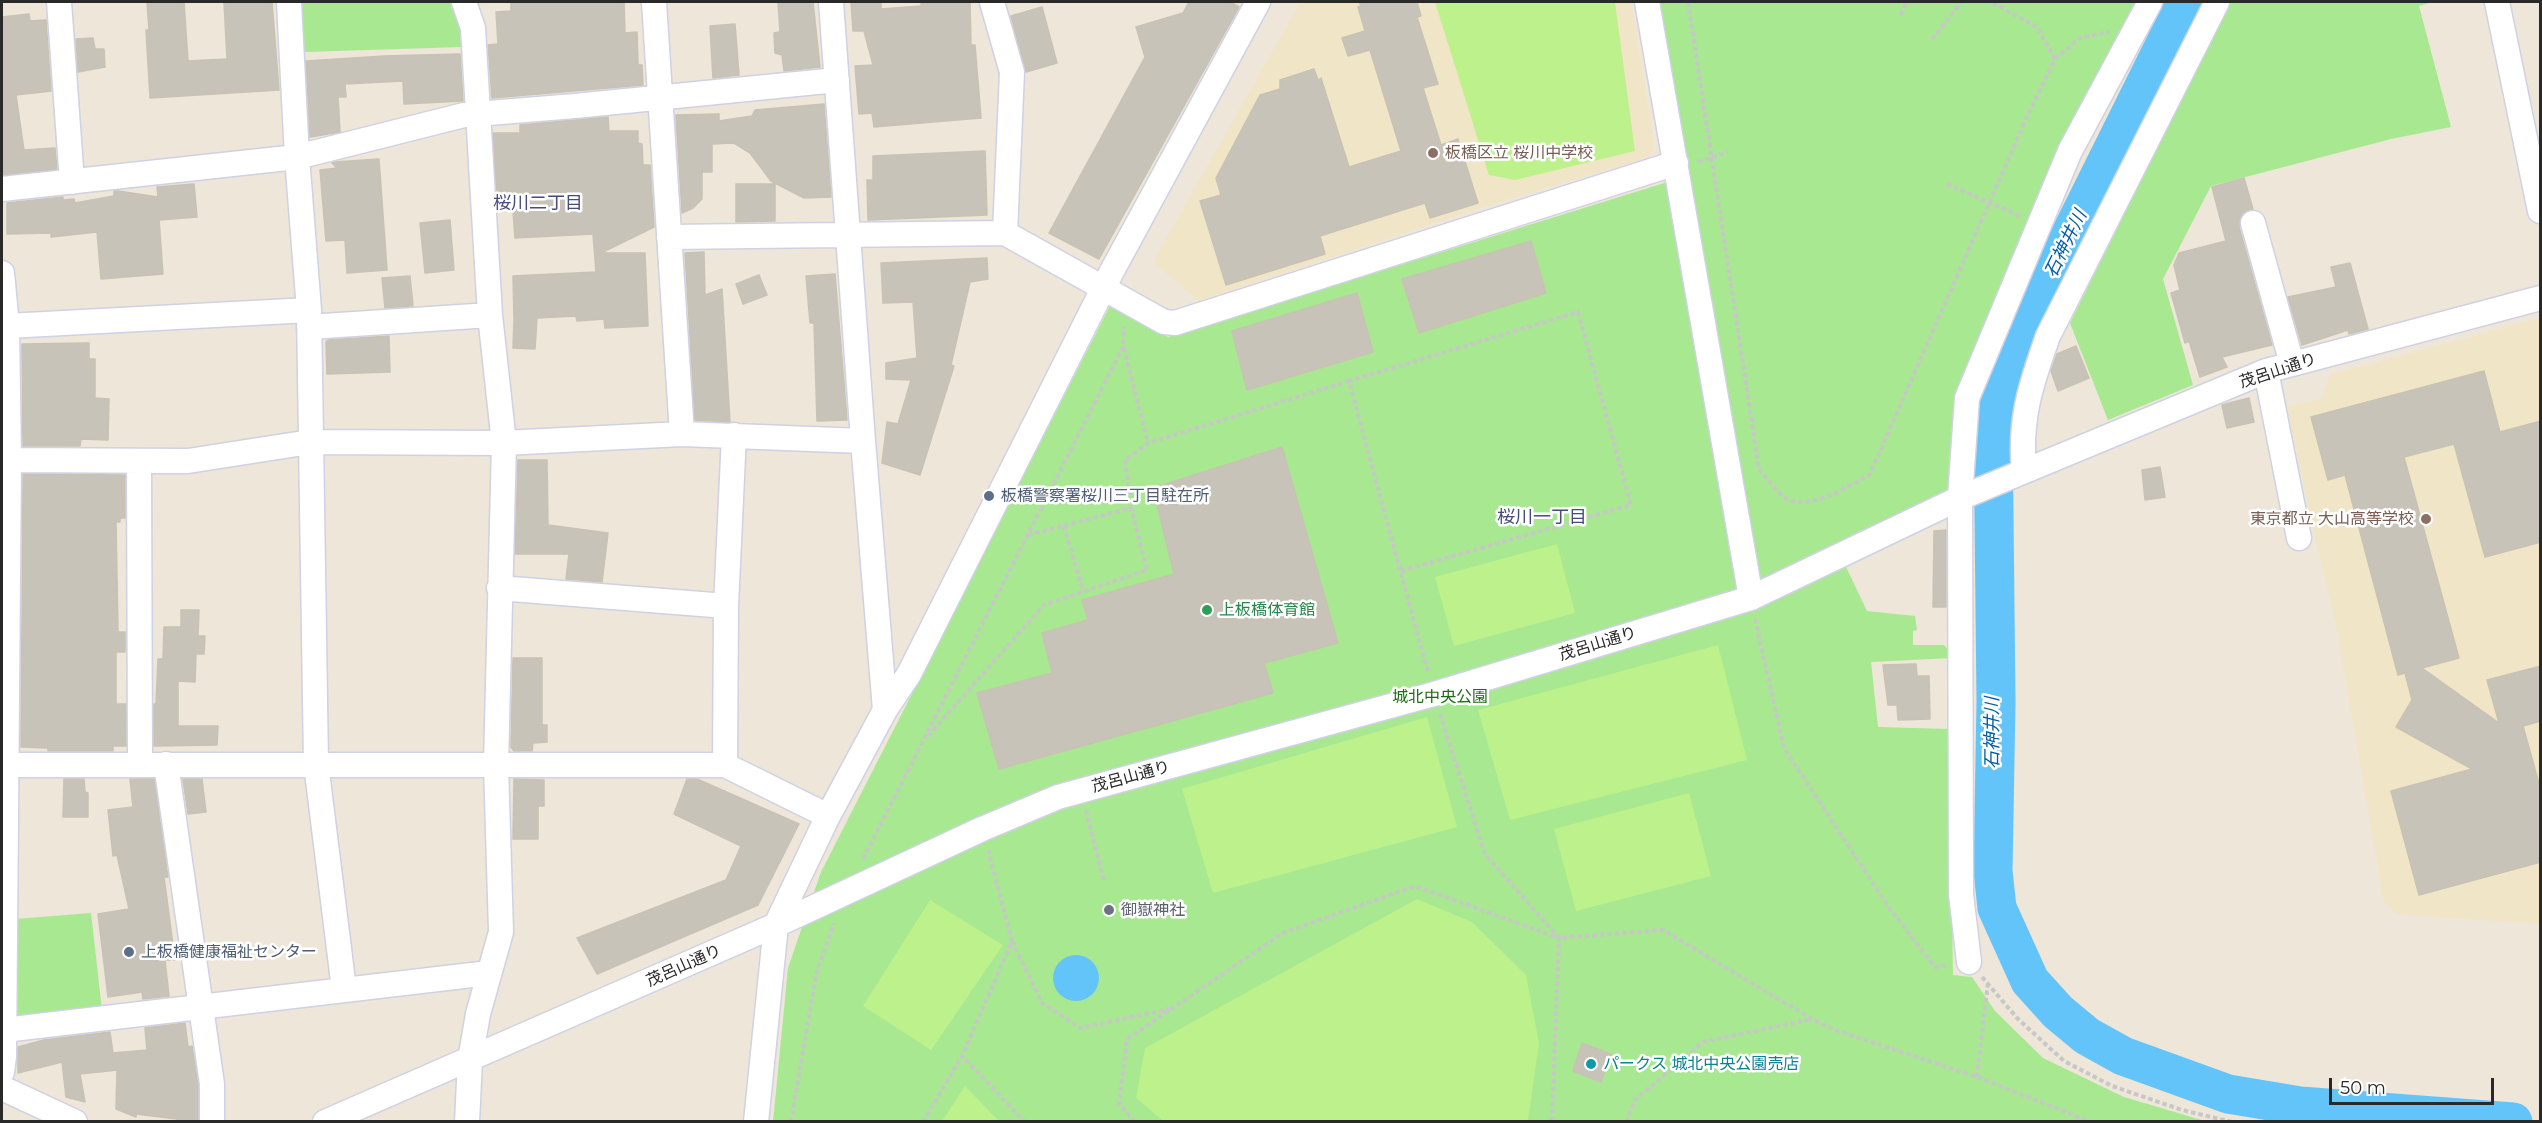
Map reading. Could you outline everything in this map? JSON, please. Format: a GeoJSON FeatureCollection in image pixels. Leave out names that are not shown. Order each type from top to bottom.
{"type":"FeatureCollection","features":[{"type":"Feature","properties":{"kind":"street"},"geometry":{"type":"LineString","coordinates":[[59,2],[72,182]]}},
{"type":"Feature","properties":{"kind":"street"},"geometry":{"type":"LineString","coordinates":[[289,2],[309,318],[316,764],[344,989]]}},
{"type":"Feature","properties":{"kind":"street"},"geometry":{"type":"LineString","coordinates":[[464,2],[473,28],[490,315],[504,443],[496,765],[501,932],[478,1014],[470,1060],[467,1122]]}},
{"type":"Feature","properties":{"kind":"street"},"geometry":{"type":"LineString","coordinates":[[654,2],[682,434]]}},
{"type":"Feature","properties":{"kind":"street"},"geometry":{"type":"LineString","coordinates":[[831,2],[885,710]]}},
{"type":"Feature","properties":{"kind":"street"},"geometry":{"type":"LineString","coordinates":[[992,2],[1012,72],[1005,232]]}},
{"type":"Feature","properties":{"kind":"street"},"geometry":{"type":"LineString","coordinates":[[756,1122],[776,925],[828,816],[841,796],[885,710],[909,674],[1104,287],[1258,2]]}},
{"type":"Feature","properties":{"kind":"street"},"geometry":{"type":"LineString","coordinates":[[1647,2],[1686,162],[1751,598]]}},
{"type":"Feature","properties":{"kind":"street"},"geometry":{"type":"LineString","coordinates":[[1969,962],[1960,894],[1960,498],[1967,398],[2070,151],[2150,2]]}},
{"type":"Feature","properties":{"kind":"street"},"geometry":{"type":"LineString","coordinates":[[2024,471],[2021,441],[2024,414],[2030,387],[2048,336],[2217,2]]}},
{"type":"Feature","properties":{"kind":"street"},"geometry":{"type":"LineString","coordinates":[[2497,2],[2541,211]]}},
{"type":"Feature","properties":{"kind":"street"},"geometry":{"type":"LineString","coordinates":[[2,189],[297,156],[464,115],[837,80]]}},
{"type":"Feature","properties":{"kind":"street"},"geometry":{"type":"LineString","coordinates":[[669,237],[1005,232],[1164,322],[1175,323],[1686,162]]}},
{"type":"Feature","properties":{"kind":"street"},"geometry":{"type":"LineString","coordinates":[[2253,223],[2292,364]]}},
{"type":"Feature","properties":{"kind":"street"},"geometry":{"type":"LineString","coordinates":[[2,273],[7,326],[9,460],[3,765],[4,1057],[2,1072]]}},
{"type":"Feature","properties":{"kind":"street","name":"茂呂山通り"},"geometry":{"type":"LineString","coordinates":[[325,1122],[776,925],[982,829],[1058,797],[1434,694],[1751,598],[1960,498],[2266,371],[2541,298]]}},
{"type":"Feature","properties":{"kind":"street"},"geometry":{"type":"LineString","coordinates":[[7,326],[490,315]]}},
{"type":"Feature","properties":{"kind":"street"},"geometry":{"type":"LineString","coordinates":[[2266,371],[2299,538]]}},
{"type":"Feature","properties":{"kind":"street"},"geometry":{"type":"LineString","coordinates":[[9,460],[188,460],[310,442],[504,443],[682,434],[863,441]]}},
{"type":"Feature","properties":{"kind":"street"},"geometry":{"type":"LineString","coordinates":[[725,765],[726,606],[734,435]]}},
{"type":"Feature","properties":{"kind":"street"},"geometry":{"type":"LineString","coordinates":[[139,461],[140,765]]}},
{"type":"Feature","properties":{"kind":"street"},"geometry":{"type":"LineString","coordinates":[[500,588],[726,606]]}},
{"type":"Feature","properties":{"kind":"street"},"geometry":{"type":"LineString","coordinates":[[166,764],[202,1005],[212,1084],[212,1122]]}},
{"type":"Feature","properties":{"kind":"street"},"geometry":{"type":"LineString","coordinates":[[3,765],[725,765],[828,816]]}},
{"type":"Feature","properties":{"kind":"street"},"geometry":{"type":"LineString","coordinates":[[4,1030],[489,973]]}},
{"type":"Feature","properties":{"kind":"street"},"geometry":{"type":"LineString","coordinates":[[2,1088],[75,1122]]}},
{"type":"Feature","properties":{"kind":"path"},"geometry":{"type":"LineString","coordinates":[[1688,2],[1759,469],[1786,498],[1807,502],[1838,493],[1870,474],[2055,59],[2080,38],[2109,32],[2114,22]]}},
{"type":"Feature","properties":{"kind":"path"},"geometry":{"type":"LineString","coordinates":[[1900,15],[1906,2]]}},
{"type":"Feature","properties":{"kind":"path"},"geometry":{"type":"LineString","coordinates":[[1932,39],[1962,2]]}},
{"type":"Feature","properties":{"kind":"path"},"geometry":{"type":"LineString","coordinates":[[1991,2],[2037,27],[2055,59]]}},
{"type":"Feature","properties":{"kind":"path"},"geometry":{"type":"LineString","coordinates":[[1686,162],[1711,158],[1728,152]]}},
{"type":"Feature","properties":{"kind":"path"},"geometry":{"type":"LineString","coordinates":[[1947,184],[2028,219]]}},
{"type":"Feature","properties":{"kind":"path"},"geometry":{"type":"LineString","coordinates":[[1126,299],[1123,347],[1148,443]]}},
{"type":"Feature","properties":{"kind":"path"},"geometry":{"type":"LineString","coordinates":[[924,741],[1044,605],[1147,570],[1131,508],[1125,460],[1148,443],[1578,312],[1631,505],[1401,571]]}},
{"type":"Feature","properties":{"kind":"path"},"geometry":{"type":"LineString","coordinates":[[791,1122],[816,975],[845,892],[1123,347]]}},
{"type":"Feature","properties":{"kind":"path"},"geometry":{"type":"LineString","coordinates":[[1349,381],[1434,694],[1485,854],[1559,938],[1552,1122]]}},
{"type":"Feature","properties":{"kind":"path"},"geometry":{"type":"LineString","coordinates":[[1028,536],[1131,508]]}},
{"type":"Feature","properties":{"kind":"path"},"geometry":{"type":"LineString","coordinates":[[1064,526],[1083,591]]}},
{"type":"Feature","properties":{"kind":"path"},"geometry":{"type":"LineString","coordinates":[[1751,598],[1784,748],[1890,909],[1935,967],[1969,962],[2018,1019],[2064,1061],[2112,1086],[2182,1110],[2232,1122]]}},
{"type":"Feature","properties":{"kind":"path"},"geometry":{"type":"LineString","coordinates":[[1080,790],[1104,882]]}},
{"type":"Feature","properties":{"kind":"path"},"geometry":{"type":"LineString","coordinates":[[982,829],[1012,941],[1042,1003],[1081,1028],[1173,1008]]}},
{"type":"Feature","properties":{"kind":"path"},"geometry":{"type":"LineString","coordinates":[[1135,1122],[1119,1104],[1127,1039],[1283,933],[1415,886],[1559,938],[1663,930],[1812,1019],[1977,1077],[2091,1122]]}},
{"type":"Feature","properties":{"kind":"path"},"geometry":{"type":"LineString","coordinates":[[923,1122],[962,1056],[1012,941]]}},
{"type":"Feature","properties":{"kind":"path"},"geometry":{"type":"LineString","coordinates":[[1977,1077],[1988,983]]}},
{"type":"Feature","properties":{"kind":"path"},"geometry":{"type":"LineString","coordinates":[[1626,1122],[1635,1100],[1702,1042],[1812,1019]]}},
{"type":"Feature","properties":{"kind":"path"},"geometry":{"type":"LineString","coordinates":[[962,1056],[1025,1122]]}},
{"type":"Feature","properties":{"kind":"shaded area","name":"板橋区立 桜川中学校"},"geometry":{"type":"Polygon","coordinates":[[[1300,2],[1631,2],[1655,148],[1648,157],[1480,208],[1199,301],[1153,262],[1300,2]]]}},
{"type":"Feature","properties":{"kind":"shaded area","name":"東京都立 大山高等学校"},"geometry":{"type":"Polygon","coordinates":[[[2540,318],[2540,924],[2396,914],[2384,902],[2337,631],[2286,407],[2322,398],[2330,375],[2540,318]]]}},
{"type":"Feature","properties":{"kind":"green space"},"geometry":{"type":"Polygon","coordinates":[[[302,2],[450,2],[460,30],[461,47],[304,52],[302,2]]]}},
{"type":"Feature","properties":{"kind":"green space"},"geometry":{"type":"Polygon","coordinates":[[[1435,2],[1615,2],[1635,151],[1515,180],[1489,175],[1435,2]]]}},
{"type":"Feature","properties":{"kind":"green space","name":"城北中央公園"},"geometry":{"type":"Polygon","coordinates":[[[1657,2],[2139,2],[2003,277],[1953,411],[1947,493],[1837,548],[1867,611],[1915,616],[1917,630],[1913,631],[1913,645],[1944,645],[1950,652],[1951,658],[1871,662],[1878,727],[1949,729],[1953,975],[1972,977],[1995,1011],[2043,1058],[2124,1097],[2205,1121],[773,1122],[788,968],[821,872],[1110,306],[1168,337],[1687,176],[1657,2]]]}},
{"type":"Feature","properties":{"kind":"green space"},"geometry":{"type":"Polygon","coordinates":[[[2230,2],[2433,2],[2419,6],[2451,127],[2391,139],[2211,186],[2163,279],[2193,385],[2108,420],[2070,323],[2230,2]]]}},
{"type":"Feature","properties":{"kind":"green space"},"geometry":{"type":"Polygon","coordinates":[[[1557,544],[1575,613],[1454,646],[1435,577],[1557,544]]]}},
{"type":"Feature","properties":{"kind":"green space"},"geometry":{"type":"Polygon","coordinates":[[[1718,645],[1747,760],[1510,820],[1478,710],[1718,645]]]}},
{"type":"Feature","properties":{"kind":"green space"},"geometry":{"type":"Polygon","coordinates":[[[1427,717],[1457,827],[1213,893],[1182,789],[1427,717]]]}},
{"type":"Feature","properties":{"kind":"green space"},"geometry":{"type":"Polygon","coordinates":[[[1689,793],[1711,876],[1576,911],[1554,829],[1689,793]]]}},
{"type":"Feature","properties":{"kind":"green space"},"geometry":{"type":"Polygon","coordinates":[[[1417,899],[1472,922],[1526,975],[1539,1043],[1528,1121],[1163,1121],[1136,1098],[1145,1048],[1417,899]]]}},
{"type":"Feature","properties":{"kind":"green space"},"geometry":{"type":"Polygon","coordinates":[[[930,900],[1003,945],[931,1050],[863,1006],[930,900]]]}},
{"type":"Feature","properties":{"kind":"green space"},"geometry":{"type":"Polygon","coordinates":[[[91,913],[102,1010],[16,1017],[15,919],[91,913]]]}},
{"type":"Feature","properties":{"kind":"green space"},"geometry":{"type":"Polygon","coordinates":[[[965,1086],[999,1121],[942,1121],[965,1086]]]}},
{"type":"Feature","properties":{"kind":"water"},"geometry":{"type":"Polygon","coordinates":[[[1076,955],[1092,962],[1099,978],[1092,994],[1076,1001],[1060,994],[1053,978],[1060,962],[1076,955]]]}},
{"type":"Feature","properties":{"kind":"building"},"geometry":{"type":"Polygon","coordinates":[[[147,2],[184,2],[188,61],[227,59],[224,2],[272,2],[279,90],[150,98],[146,30],[149,30],[147,2]]]}},
{"type":"Feature","properties":{"kind":"building"},"geometry":{"type":"Polygon","coordinates":[[[511,2],[624,2],[625,33],[637,32],[638,65],[642,65],[643,85],[492,98],[488,45],[498,44],[496,12],[511,11],[511,2]]]}},
{"type":"Feature","properties":{"kind":"building"},"geometry":{"type":"Polygon","coordinates":[[[778,2],[813,2],[820,67],[784,71],[782,55],[775,53],[774,33],[780,32],[778,2]]]}},
{"type":"Feature","properties":{"kind":"building"},"geometry":{"type":"Polygon","coordinates":[[[851,2],[881,2],[881,9],[921,6],[921,2],[970,2],[971,45],[975,45],[981,118],[874,127],[872,113],[859,114],[855,66],[873,65],[864,31],[853,31],[851,2]]]}},
{"type":"Feature","properties":{"kind":"building"},"geometry":{"type":"Polygon","coordinates":[[[1189,2],[1230,2],[1239,7],[1099,259],[1049,233],[1145,57],[1136,27],[1183,13],[1189,2]]]}},
{"type":"Feature","properties":{"kind":"building"},"geometry":{"type":"Polygon","coordinates":[[[1359,2],[1417,2],[1421,16],[1417,17],[1438,84],[1423,88],[1441,145],[1458,139],[1478,203],[1430,218],[1425,203],[1320,236],[1325,254],[1226,285],[1200,201],[1221,195],[1216,178],[1260,95],[1280,89],[1280,80],[1314,69],[1318,80],[1321,78],[1349,167],[1401,151],[1370,50],[1348,56],[1342,38],[1365,31],[1358,7],[1361,6],[1359,2]]]}},
{"type":"Feature","properties":{"kind":"building"},"geometry":{"type":"Polygon","coordinates":[[[1042,7],[1057,63],[1026,72],[1011,16],[1042,7]]]}},
{"type":"Feature","properties":{"kind":"building"},"geometry":{"type":"Polygon","coordinates":[[[29,14],[30,21],[46,20],[51,91],[16,95],[24,150],[55,148],[57,169],[2,175],[2,17],[29,14]]]}},
{"type":"Feature","properties":{"kind":"building"},"geometry":{"type":"Polygon","coordinates":[[[735,24],[739,75],[713,78],[710,26],[735,24]]]}},
{"type":"Feature","properties":{"kind":"building"},"geometry":{"type":"Polygon","coordinates":[[[93,38],[95,49],[104,49],[105,67],[78,72],[76,39],[93,38]]]}},
{"type":"Feature","properties":{"kind":"building"},"geometry":{"type":"Polygon","coordinates":[[[460,54],[463,101],[404,104],[403,81],[345,84],[346,97],[338,97],[340,132],[310,137],[306,61],[460,54]]]}},
{"type":"Feature","properties":{"kind":"building"},"geometry":{"type":"Polygon","coordinates":[[[824,104],[831,197],[804,198],[771,181],[750,153],[734,143],[712,144],[712,172],[702,172],[702,199],[693,208],[682,213],[676,115],[719,114],[719,121],[752,116],[755,110],[824,104]]]}},
{"type":"Feature","properties":{"kind":"building"},"geometry":{"type":"Polygon","coordinates":[[[608,117],[609,131],[638,131],[638,143],[642,144],[643,165],[650,165],[654,227],[601,253],[645,253],[648,326],[605,328],[604,319],[577,321],[576,316],[537,318],[535,349],[513,348],[513,276],[596,272],[593,234],[515,238],[512,198],[497,198],[493,133],[520,133],[520,125],[608,117]]]}},
{"type":"Feature","properties":{"kind":"building"},"geometry":{"type":"Polygon","coordinates":[[[985,151],[987,215],[868,220],[867,180],[873,180],[873,156],[985,151]]]}},
{"type":"Feature","properties":{"kind":"building"},"geometry":{"type":"Polygon","coordinates":[[[379,159],[387,270],[347,273],[345,240],[326,241],[320,170],[337,168],[332,163],[335,162],[379,159]]]}},
{"type":"Feature","properties":{"kind":"building"},"geometry":{"type":"Polygon","coordinates":[[[2244,178],[2253,209],[2242,213],[2239,227],[2272,345],[2222,357],[2227,367],[2200,377],[2189,341],[2185,343],[2171,293],[2180,290],[2174,265],[2179,253],[2226,241],[2212,187],[2244,178]]]}},
{"type":"Feature","properties":{"kind":"building"},"geometry":{"type":"Polygon","coordinates":[[[194,184],[197,217],[159,220],[163,274],[101,279],[97,232],[51,237],[51,233],[7,234],[7,203],[63,197],[63,200],[74,199],[75,203],[114,196],[114,191],[158,197],[157,187],[194,184]]]}},
{"type":"Feature","properties":{"kind":"building"},"geometry":{"type":"Polygon","coordinates":[[[736,184],[775,184],[775,221],[736,222],[736,184]]]}},
{"type":"Feature","properties":{"kind":"building"},"geometry":{"type":"Polygon","coordinates":[[[450,220],[454,270],[425,273],[420,223],[450,220]]]}},
{"type":"Feature","properties":{"kind":"building"},"geometry":{"type":"Polygon","coordinates":[[[1531,241],[1546,293],[1419,333],[1402,279],[1531,241]]]}},
{"type":"Feature","properties":{"kind":"building"},"geometry":{"type":"Polygon","coordinates":[[[704,252],[705,295],[722,289],[730,422],[695,420],[685,253],[704,252]]]}},
{"type":"Feature","properties":{"kind":"building"},"geometry":{"type":"Polygon","coordinates":[[[987,258],[988,279],[970,282],[951,365],[954,366],[920,475],[882,463],[887,422],[898,424],[911,380],[886,379],[886,363],[917,358],[913,302],[883,303],[881,263],[987,258]]]}},
{"type":"Feature","properties":{"kind":"building"},"geometry":{"type":"Polygon","coordinates":[[[2350,263],[2368,329],[2349,334],[2348,330],[2302,345],[2288,297],[2336,287],[2331,267],[2350,263]]]}},
{"type":"Feature","properties":{"kind":"building"},"geometry":{"type":"Polygon","coordinates":[[[835,274],[847,420],[817,421],[814,323],[810,323],[806,276],[835,274]]]}},
{"type":"Feature","properties":{"kind":"building"},"geometry":{"type":"Polygon","coordinates":[[[759,275],[767,295],[743,304],[736,284],[759,275]]]}},
{"type":"Feature","properties":{"kind":"building"},"geometry":{"type":"Polygon","coordinates":[[[410,276],[413,306],[385,308],[382,278],[410,276]]]}},
{"type":"Feature","properties":{"kind":"building"},"geometry":{"type":"Polygon","coordinates":[[[1357,293],[1373,352],[1247,390],[1232,331],[1357,293]]]}},
{"type":"Feature","properties":{"kind":"building"},"geometry":{"type":"Polygon","coordinates":[[[389,336],[390,372],[327,374],[326,342],[328,340],[389,336]]]}},
{"type":"Feature","properties":{"kind":"building"},"geometry":{"type":"Polygon","coordinates":[[[89,343],[89,359],[95,359],[95,398],[109,399],[108,440],[81,439],[80,446],[23,446],[22,344],[89,343]]]}},
{"type":"Feature","properties":{"kind":"building"},"geometry":{"type":"Polygon","coordinates":[[[2076,346],[2089,378],[2058,391],[2051,371],[2057,354],[2076,346]]]}},
{"type":"Feature","properties":{"kind":"building"},"geometry":{"type":"Polygon","coordinates":[[[2484,371],[2500,432],[2541,421],[2541,542],[2485,557],[2454,444],[2404,457],[2459,658],[2422,668],[2499,723],[2487,680],[2541,666],[2541,721],[2523,726],[2541,791],[2541,862],[2419,895],[2391,791],[2472,769],[2396,727],[2412,700],[2405,673],[2398,675],[2345,475],[2328,480],[2311,417],[2484,371]]]}},
{"type":"Feature","properties":{"kind":"building"},"geometry":{"type":"Polygon","coordinates":[[[2249,398],[2254,422],[2227,428],[2222,405],[2249,398]]]}},
{"type":"Feature","properties":{"kind":"building","name":"上板橋体育館"},"geometry":{"type":"Polygon","coordinates":[[[1282,447],[1338,643],[1264,663],[1273,693],[999,769],[977,693],[1052,673],[1042,633],[1088,620],[1082,600],[1174,574],[1153,488],[1282,447]]]}},
{"type":"Feature","properties":{"kind":"building"},"geometry":{"type":"Polygon","coordinates":[[[518,460],[547,460],[548,525],[608,533],[602,582],[566,579],[569,554],[515,554],[518,460]]]}},
{"type":"Feature","properties":{"kind":"building"},"geometry":{"type":"Polygon","coordinates":[[[2160,467],[2165,497],[2145,500],[2142,470],[2160,467]]]}},
{"type":"Feature","properties":{"kind":"building"},"geometry":{"type":"Polygon","coordinates":[[[23,474],[125,475],[125,518],[120,518],[120,522],[116,522],[118,632],[125,632],[125,652],[116,652],[116,704],[126,704],[126,746],[113,746],[113,751],[48,751],[48,748],[21,747],[23,474]]]}},
{"type":"Feature","properties":{"kind":"building"},"geometry":{"type":"Polygon","coordinates":[[[1946,530],[1946,607],[1933,607],[1934,531],[1946,530]]]}},
{"type":"Feature","properties":{"kind":"building"},"geometry":{"type":"Polygon","coordinates":[[[181,610],[199,610],[198,636],[205,636],[204,654],[196,654],[195,682],[178,681],[178,726],[218,726],[217,745],[154,746],[154,704],[156,704],[158,659],[163,659],[164,627],[181,627],[181,610]]]}},
{"type":"Feature","properties":{"kind":"building"},"geometry":{"type":"Polygon","coordinates":[[[513,658],[542,658],[542,725],[547,725],[547,742],[533,743],[532,751],[514,751],[511,747],[513,658]]]}},
{"type":"Feature","properties":{"kind":"building"},"geometry":{"type":"Polygon","coordinates":[[[1916,664],[1917,676],[1929,676],[1930,719],[1898,720],[1897,705],[1888,705],[1883,665],[1916,664]]]}},
{"type":"Feature","properties":{"kind":"building"},"geometry":{"type":"Polygon","coordinates":[[[64,779],[84,779],[85,792],[88,793],[88,817],[63,817],[64,779]]]}},
{"type":"Feature","properties":{"kind":"building"},"geometry":{"type":"Polygon","coordinates":[[[130,779],[154,779],[168,877],[164,877],[175,960],[165,960],[169,996],[143,999],[142,992],[108,997],[98,914],[129,909],[117,855],[113,856],[108,810],[133,807],[130,779]]]}},
{"type":"Feature","properties":{"kind":"building"},"geometry":{"type":"Polygon","coordinates":[[[183,779],[202,779],[206,812],[188,814],[183,779]]]}},
{"type":"Feature","properties":{"kind":"building"},"geometry":{"type":"Polygon","coordinates":[[[514,779],[544,780],[544,806],[538,806],[538,839],[513,839],[514,779]]]}},
{"type":"Feature","properties":{"kind":"building"},"geometry":{"type":"Polygon","coordinates":[[[687,779],[697,779],[799,824],[758,905],[597,974],[577,938],[726,880],[741,846],[674,814],[687,779]]]}},
{"type":"Feature","properties":{"kind":"building"},"geometry":{"type":"Polygon","coordinates":[[[185,1023],[188,1047],[192,1046],[198,1085],[198,1122],[177,1122],[177,1119],[136,1114],[136,1117],[116,1109],[117,1070],[80,1074],[85,1102],[66,1097],[62,1062],[18,1073],[18,1047],[44,1040],[110,1032],[113,1053],[147,1050],[145,1028],[185,1023]]]}},
{"type":"Feature","properties":{"kind":"building","name":"パークス 城北中央公園売店"},"geometry":{"type":"Polygon","coordinates":[[[1582,1043],[1611,1054],[1601,1082],[1573,1071],[1582,1043]]]}},
{"type":"Feature","properties":{"kind":"waterway","name":"石神井川"},"geometry":{"type":"LineString","coordinates":[[2186,2],[2028,320],[1993,422],[1996,702],[1993,871],[1997,908],[2030,981],[2058,1012],[2087,1036],[2123,1056],[2228,1094],[2300,1106],[2513,1122]]}},
{"type":"Feature","properties":{"kind":"place","name":"板橋区立 桜川中学校"},"geometry":{"type":"Point","coordinates":[1433,153]}},
{"type":"Feature","properties":{"kind":"place","name":"板橋警察署桜川三丁目駐在所"},"geometry":{"type":"Point","coordinates":[989,496]}},
{"type":"Feature","properties":{"kind":"place","name":"東京都立 大山高等学校"},"geometry":{"type":"Point","coordinates":[2426,519]}},
{"type":"Feature","properties":{"kind":"place","name":"上板橋体育館"},"geometry":{"type":"Point","coordinates":[1207,610]}},
{"type":"Feature","properties":{"kind":"place","name":"御嶽神社"},"geometry":{"type":"Point","coordinates":[1109,910]}},
{"type":"Feature","properties":{"kind":"place","name":"上板橋健康福祉センター"},"geometry":{"type":"Point","coordinates":[129,952]}},
{"type":"Feature","properties":{"kind":"place","name":"パークス 城北中央公園売店"},"geometry":{"type":"Point","coordinates":[1591,1064]}},
{"type":"Feature","properties":{"kind":"district","name":"桜川二丁目"},"geometry":{"type":"Point","coordinates":[538,204]}},
{"type":"Feature","properties":{"kind":"district","name":"桜川一丁目"},"geometry":{"type":"Point","coordinates":[1542,518]}}]}
